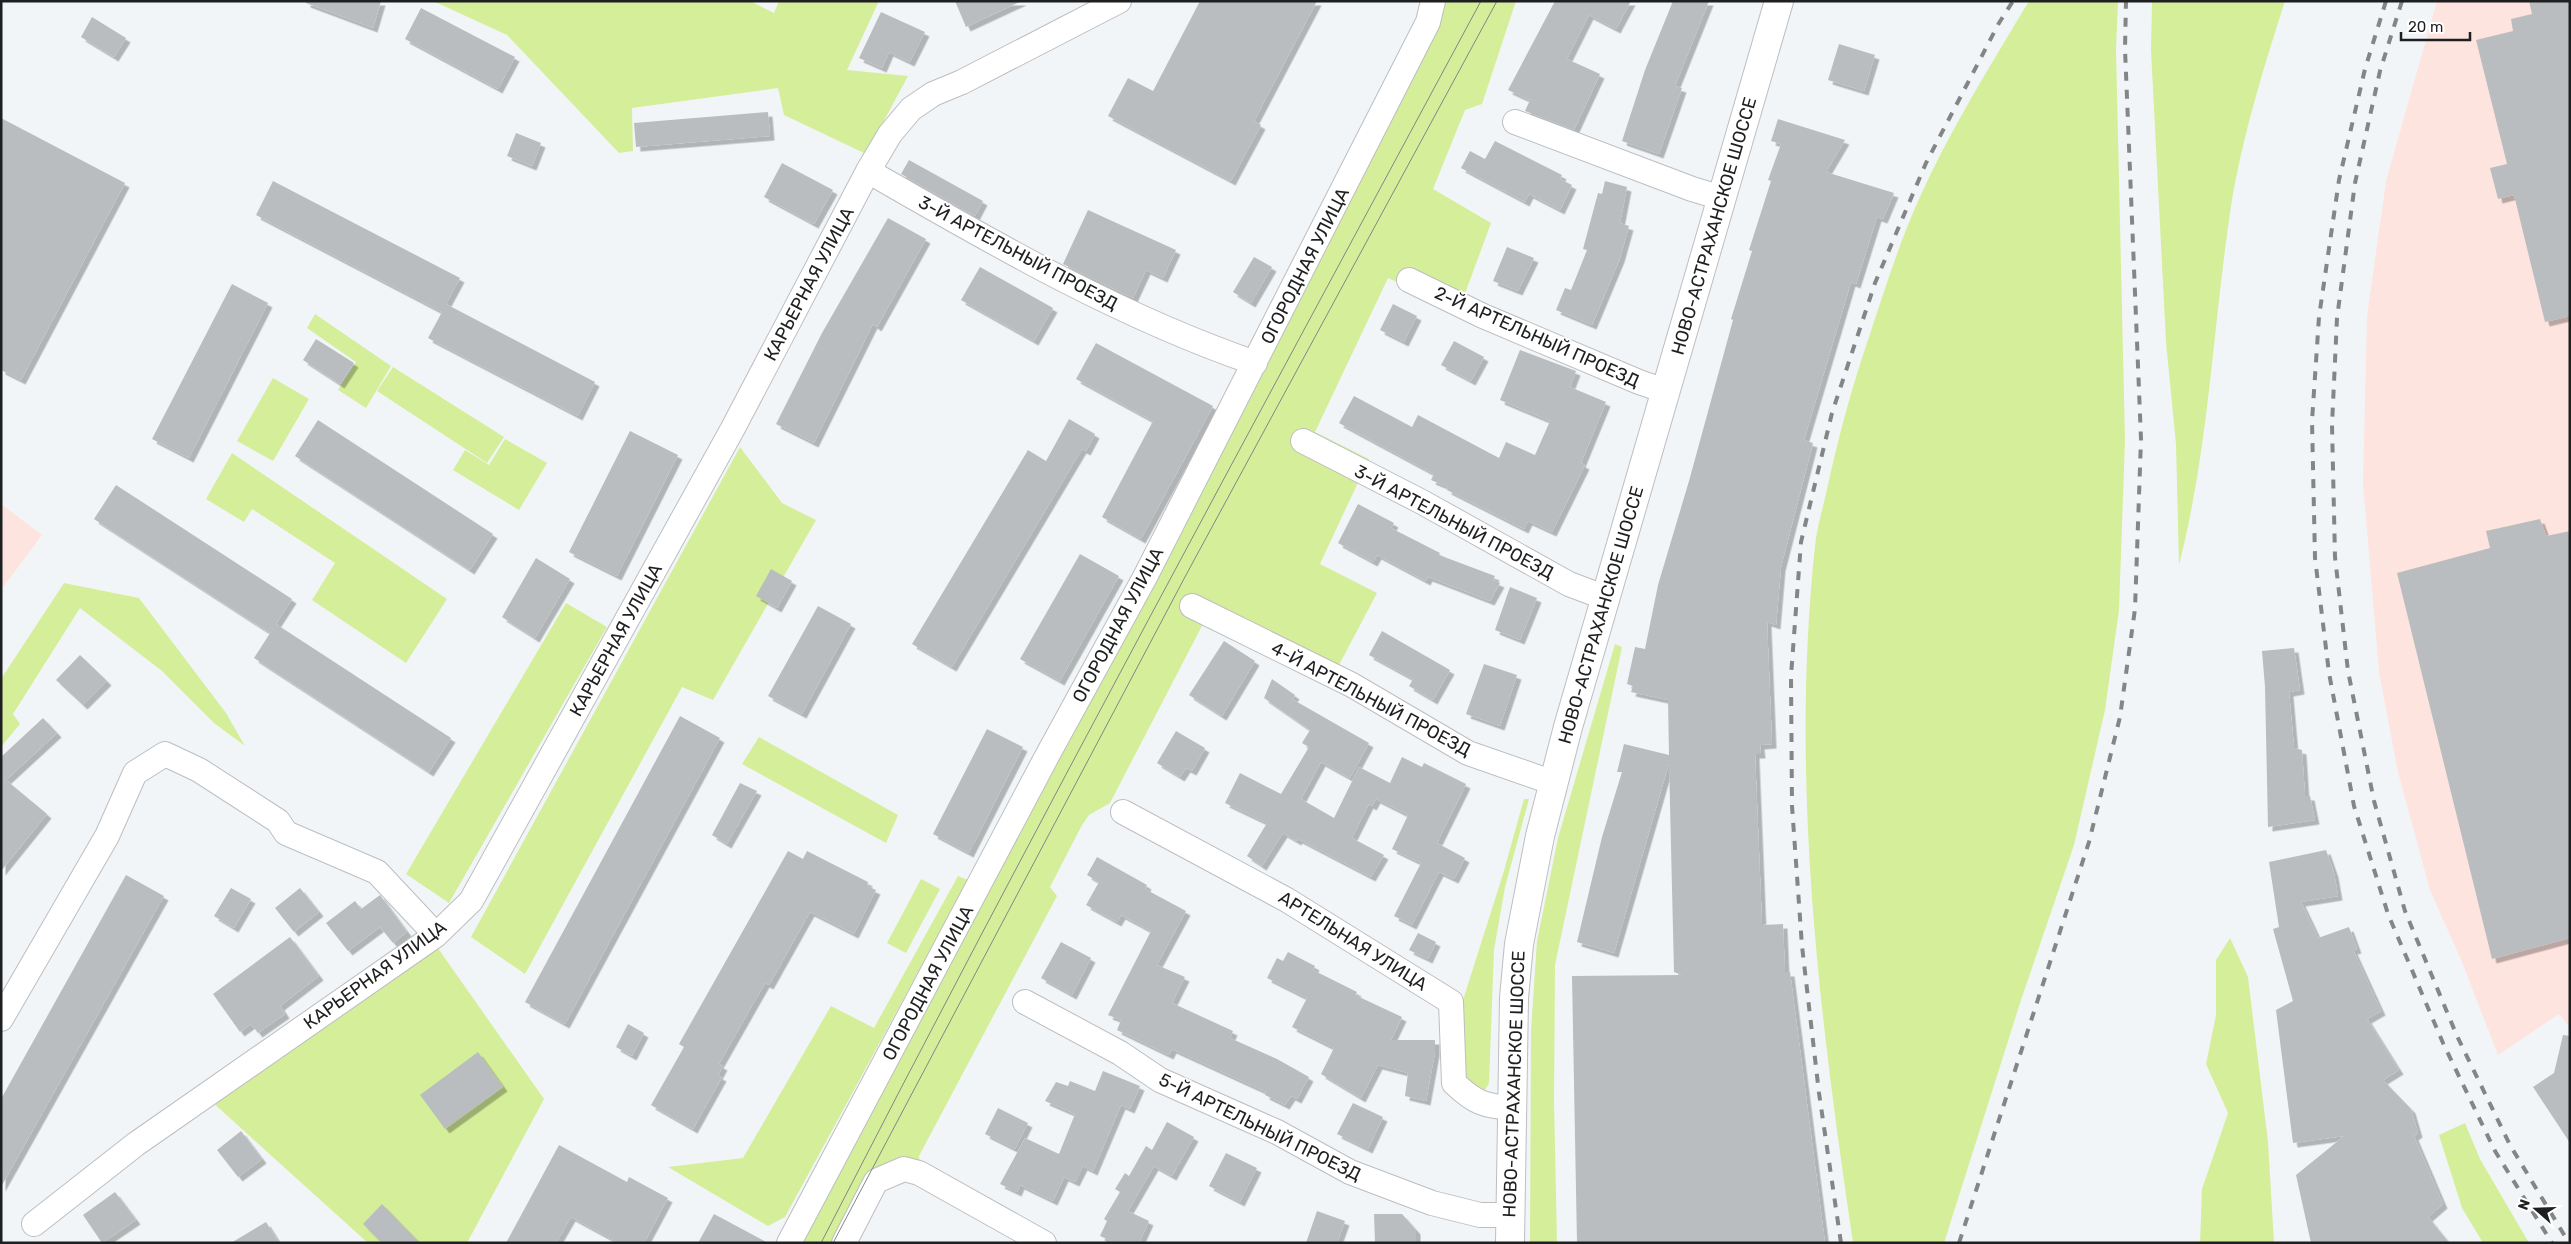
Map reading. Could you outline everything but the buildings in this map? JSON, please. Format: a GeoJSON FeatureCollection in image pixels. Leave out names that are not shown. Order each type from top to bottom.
{"type":"FeatureCollection","features":[{"type":"Feature","properties":{"kind":"main road","name":"НОВО-АСТРАХАНСКОЕ ШОССЕ"},"geometry":{"type":"LineString","coordinates":[[1510,1243],[1514,998],[1519,944],[1540,836],[1606,598],[1779,1]]}},
{"type":"Feature","properties":{"kind":"street","name":"КАРЬЕРНАЯ УЛИЦА"},"geometry":{"type":"LineString","coordinates":[[34,1224],[136,1144],[436,935],[471,901],[732,430],[868,171],[890,134],[911,109],[933,94],[962,82],[1119,1]]}},
{"type":"Feature","properties":{"kind":"street","name":"ОГОРОДНАЯ УЛИЦА"},"geometry":{"type":"LineString","coordinates":[[789,1243],[1043,764],[1146,578],[1428,22],[1433,1]]}},
{"type":"Feature","properties":{"kind":"street"},"geometry":{"type":"LineString","coordinates":[[1515,122],[1692,189],[1722,198]]}},
{"type":"Feature","properties":{"kind":"street","name":"3-Й АРТЕЛЬНЫЙ ПРОЕЗД"},"geometry":{"type":"LineString","coordinates":[[868,171],[1085,292],[1208,347],[1255,363]]}},
{"type":"Feature","properties":{"kind":"street","name":"2-Й АРТЕЛЬНЫЙ ПРОЕЗД"},"geometry":{"type":"LineString","coordinates":[[1409,280],[1483,316],[1640,382],[1666,391]]}},
{"type":"Feature","properties":{"kind":"street","name":"3-Й АРТЕЛЬНЫЙ ПРОЕЗД"},"geometry":{"type":"LineString","coordinates":[[1302,441],[1422,502],[1569,584],[1606,598]]}},
{"type":"Feature","properties":{"kind":"street","name":"4-Й АРТЕЛЬНЫЙ ПРОЕЗД"},"geometry":{"type":"LineString","coordinates":[[1192,606],[1352,685],[1468,753],[1554,783]]}},
{"type":"Feature","properties":{"kind":"street"},"geometry":{"type":"LineString","coordinates":[[1,1019],[107,836],[134,772],[165,754],[199,770],[278,821],[286,833],[377,872],[436,935]]}},
{"type":"Feature","properties":{"kind":"street","name":"АРТЕЛЬНАЯ УЛИЦА"},"geometry":{"type":"LineString","coordinates":[[1123,812],[1287,900],[1451,1002],[1454,1082],[1468,1097],[1486,1107],[1513,1108]]}},
{"type":"Feature","properties":{"kind":"street","name":"5-Й АРТЕЛЬНЫЙ ПРОЕЗД"},"geometry":{"type":"LineString","coordinates":[[1025,1002],[1120,1053],[1160,1080],[1277,1132],[1350,1172],[1432,1203],[1480,1215],[1509,1215]]}},
{"type":"Feature","properties":{"kind":"street"},"geometry":{"type":"LineString","coordinates":[[844,1243],[876,1181],[904,1169],[919,1173],[1044,1243]]}},
{"type":"Feature","properties":{"kind":"shaded area"},"geometry":{"type":"Polygon","coordinates":[[[2437,1],[2570,1],[2570,1028],[2559,1014],[2498,1055],[2462,962],[2430,890],[2398,772],[2379,672],[2363,483],[2367,317],[2386,181],[2437,1]]]}},
{"type":"Feature","properties":{"kind":"shaded area"},"geometry":{"type":"Polygon","coordinates":[[[1,504],[42,535],[1,590],[1,504]]]}},
{"type":"Feature","properties":{"kind":"green space"},"geometry":{"type":"Polygon","coordinates":[[[433,1],[750,1],[774,13],[779,1],[879,1],[847,70],[908,76],[866,154],[784,115],[778,88],[632,108],[633,151],[619,153],[507,35],[433,1]]]}},
{"type":"Feature","properties":{"kind":"green space"},"geometry":{"type":"Polygon","coordinates":[[[1445,1],[1516,1],[1482,104],[1465,110],[1433,189],[1491,223],[1459,310],[1388,278],[1315,432],[1369,459],[1320,564],[1377,593],[1339,665],[1203,624],[1110,803],[1089,815],[1082,825],[1050,887],[1057,896],[919,1156],[921,1169],[899,1165],[839,1243],[802,1243],[1438,23],[1445,1]]]}},
{"type":"Feature","properties":{"kind":"green space"},"geometry":{"type":"Polygon","coordinates":[[[2029,1],[2118,1],[2116,50],[2125,440],[2119,610],[2105,710],[2074,845],[2022,997],[1944,1243],[1853,1243],[1819,983],[1807,808],[1808,633],[1816,539],[1852,390],[1903,238],[1931,173],[1957,123],[2029,1]]]}},
{"type":"Feature","properties":{"kind":"green space"},"geometry":{"type":"Polygon","coordinates":[[[2152,1],[2285,1],[2254,102],[2231,206],[2204,431],[2189,521],[2179,565],[2176,444],[2166,342],[2151,50],[2152,1]]]}},
{"type":"Feature","properties":{"kind":"green space"},"geometry":{"type":"Polygon","coordinates":[[[315,314],[391,366],[366,408],[338,390],[356,362],[307,328],[315,314]]]}},
{"type":"Feature","properties":{"kind":"green space"},"geometry":{"type":"Polygon","coordinates":[[[393,367],[504,437],[487,463],[377,391],[393,367]]]}},
{"type":"Feature","properties":{"kind":"green space"},"geometry":{"type":"Polygon","coordinates":[[[273,378],[309,399],[273,461],[237,441],[273,378]]]}},
{"type":"Feature","properties":{"kind":"green space"},"geometry":{"type":"Polygon","coordinates":[[[505,439],[547,463],[519,510],[453,470],[465,450],[489,465],[505,439]]]}},
{"type":"Feature","properties":{"kind":"green space"},"geometry":{"type":"Polygon","coordinates":[[[740,447],[782,503],[816,520],[713,700],[682,687],[525,974],[471,937],[740,447]]]}},
{"type":"Feature","properties":{"kind":"green space"},"geometry":{"type":"Polygon","coordinates":[[[232,453],[447,599],[406,663],[312,600],[335,563],[252,509],[244,522],[206,499],[232,453]]]}},
{"type":"Feature","properties":{"kind":"green space"},"geometry":{"type":"Polygon","coordinates":[[[64,583],[139,598],[226,713],[245,746],[214,723],[162,671],[80,608],[13,714],[20,724],[1,747],[1,679],[64,583]]]}},
{"type":"Feature","properties":{"kind":"green space"},"geometry":{"type":"Polygon","coordinates":[[[566,603],[607,627],[449,903],[406,874],[566,603]]]}},
{"type":"Feature","properties":{"kind":"green space"},"geometry":{"type":"Polygon","coordinates":[[[1615,644],[1622,647],[1555,965],[1554,1101],[1557,1243],[1530,1243],[1531,1031],[1537,941],[1558,838],[1615,644]]]}},
{"type":"Feature","properties":{"kind":"green space"},"geometry":{"type":"Polygon","coordinates":[[[759,737],[898,815],[886,843],[742,764],[759,737]]]}},
{"type":"Feature","properties":{"kind":"green space"},"geometry":{"type":"Polygon","coordinates":[[[1524,799],[1529,799],[1505,887],[1494,950],[1489,1083],[1485,1090],[1468,1084],[1458,1072],[1457,1019],[1503,874],[1524,799]]]}},
{"type":"Feature","properties":{"kind":"green space"},"geometry":{"type":"Polygon","coordinates":[[[958,876],[968,880],[785,1217],[768,1226],[668,1167],[743,1158],[831,1006],[874,1028],[958,876]]]}},
{"type":"Feature","properties":{"kind":"green space"},"geometry":{"type":"Polygon","coordinates":[[[921,879],[940,889],[906,953],[887,943],[921,879]]]}},
{"type":"Feature","properties":{"kind":"green space"},"geometry":{"type":"Polygon","coordinates":[[[2230,938],[2248,977],[2268,1142],[2274,1243],[2200,1243],[2202,1189],[2228,1113],[2206,1064],[2216,1015],[2216,960],[2230,938]]]}},
{"type":"Feature","properties":{"kind":"green space"},"geometry":{"type":"Polygon","coordinates":[[[435,944],[544,1099],[467,1243],[368,1243],[211,1101],[435,944]]]}},
{"type":"Feature","properties":{"kind":"green space"},"geometry":{"type":"Polygon","coordinates":[[[2465,1123],[2480,1159],[2529,1243],[2483,1243],[2462,1208],[2439,1135],[2465,1123]]]}},
{"type":"Feature","properties":{"kind":"tram line"},"geometry":{"type":"LineString","coordinates":[[821,1243],[1065,776],[1481,1]]}},
{"type":"Feature","properties":{"kind":"tram line"},"geometry":{"type":"LineString","coordinates":[[833,1243],[1186,575],[1497,1]]}},
{"type":"Feature","properties":{"kind":"railway"},"geometry":{"type":"LineString","coordinates":[[1841,1243],[1819,1093],[1802,946],[1792,806],[1791,676],[1801,542],[1832,413],[1875,283],[1926,163],[1999,23],[2013,1]]}},
{"type":"Feature","properties":{"kind":"railway"},"geometry":{"type":"LineString","coordinates":[[1959,1243],[2089,842],[2120,717],[2135,609],[2141,439],[2125,49],[2126,1]]}},
{"type":"Feature","properties":{"kind":"railway"},"geometry":{"type":"LineString","coordinates":[[2386,1],[2365,69],[2339,180],[2319,317],[2312,421],[2315,558],[2329,673],[2354,806],[2388,914],[2443,1043],[2495,1151],[2552,1243]]}},
{"type":"Feature","properties":{"kind":"railway"},"geometry":{"type":"LineString","coordinates":[[2402,1],[2380,71],[2355,183],[2337,318],[2332,425],[2335,557],[2348,671],[2374,801],[2405,911],[2457,1036],[2510,1145],[2569,1243]]}}]}
